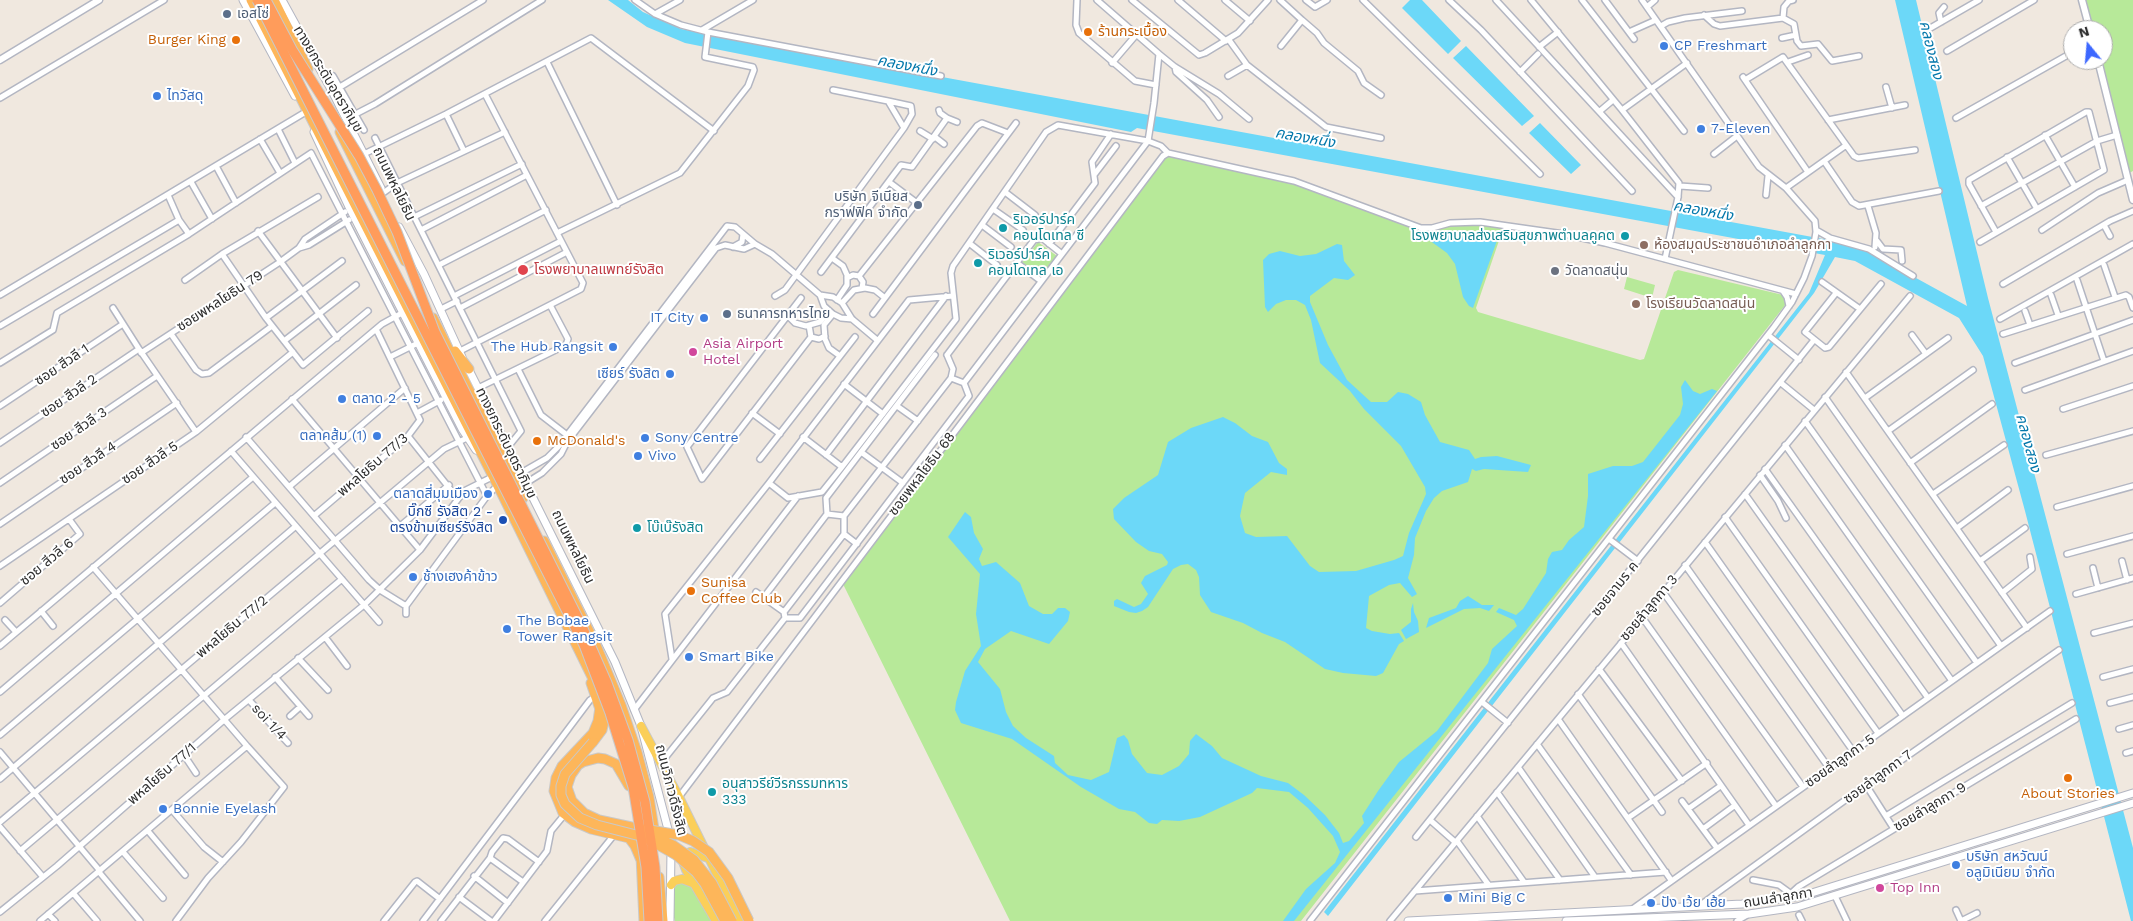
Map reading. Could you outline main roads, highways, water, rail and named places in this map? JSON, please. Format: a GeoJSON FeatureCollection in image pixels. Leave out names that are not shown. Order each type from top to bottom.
{"type":"FeatureCollection","features":[{"type":"Feature","properties":{"kind":"highway"},"geometry":{"type":"LineString","coordinates":[[250,0],[497,486],[608,712],[629,786],[641,860],[644,921]]}},
{"type":"Feature","properties":{"kind":"highway","name":"ทางยกระดับอุตราภิมุข"},"geometry":{"type":"LineString","coordinates":[[258,0],[584,645],[610,713],[633,787],[646,867],[649,921]]}},
{"type":"Feature","properties":{"kind":"highway","name":"ทางยกระดับอุตราภิมุข"},"geometry":{"type":"LineString","coordinates":[[266,0],[292,51],[359,156],[377,190],[397,232],[436,332],[581,624],[604,676],[628,740],[645,802],[655,867],[658,921]]}},
{"type":"Feature","properties":{"kind":"highway","name":"ถนนพหลโยธิน"},"geometry":{"type":"LineString","coordinates":[[274,0],[581,612],[607,670],[637,752],[649,797],[656,838]]}},
{"type":"Feature","properties":{"kind":"highway"},"geometry":{"type":"LineString","coordinates":[[442,336],[469,369]]}},
{"type":"Feature","properties":{"kind":"highway"},"geometry":{"type":"LineString","coordinates":[[588,671],[604,717],[603,726],[593,742],[565,774],[561,786],[565,804],[580,818],[597,825],[644,837],[676,855],[696,872],[705,884],[725,921]]}},
{"type":"Feature","properties":{"kind":"highway"},"geometry":{"type":"LineString","coordinates":[[600,707],[598,721],[593,733],[562,766],[556,778],[554,791],[565,814],[575,822],[591,829],[629,838],[641,860]]}},
{"type":"Feature","properties":{"kind":"highway"},"geometry":{"type":"LineString","coordinates":[[629,786],[616,764],[605,758],[598,758],[583,762],[571,775],[567,788],[572,801],[584,813],[599,820],[679,835],[693,841],[709,852],[728,878],[749,921]]}},
{"type":"Feature","properties":{"kind":"highway"},"geometry":{"type":"LineString","coordinates":[[636,828],[660,837],[694,860],[712,883],[732,921]]}},
{"type":"Feature","properties":{"kind":"highway","name":"ถนนวิภาวดีรังสิต"},"geometry":{"type":"LineString","coordinates":[[656,838],[663,921]]}},
{"type":"Feature","properties":{"kind":"main road"},"geometry":{"type":"LineString","coordinates":[[244,0],[304,113],[442,400],[480,454]]}},
{"type":"Feature","properties":{"kind":"main road","name":"ถนนพหลโยธิน"},"geometry":{"type":"LineString","coordinates":[[282,0],[364,154],[615,662],[641,726],[679,797],[740,921]]}},
{"type":"Feature","properties":{"kind":"main road","name":"ถนนวิภาวดีรังสิต"},"geometry":{"type":"LineString","coordinates":[[641,726],[671,842],[670,921]]}},
{"type":"Feature","properties":{"kind":"main road","name":"ถนนลำลูกกา"},"geometry":{"type":"LineString","coordinates":[[1408,921],[1742,904],[1788,896],[1802,896],[2133,793]]}},
{"type":"Feature","properties":{"kind":"main road","name":"ถนนลำลูกกา"},"geometry":{"type":"LineString","coordinates":[[1566,921],[1749,914],[1784,910],[1835,896],[2133,803]]}},
{"type":"Feature","properties":{"kind":"main road"},"geometry":{"type":"LineString","coordinates":[[708,858],[690,852],[683,856],[683,864],[716,921]]}},
{"type":"Feature","properties":{"kind":"main road"},"geometry":{"type":"LineString","coordinates":[[1868,876],[1871,884]]}},
{"type":"Feature","properties":{"kind":"main road"},"geometry":{"type":"LineString","coordinates":[[671,884],[682,879],[696,885]]}},
{"type":"Feature","properties":{"kind":"water"},"geometry":{"type":"Polygon","coordinates":[[[608,0],[628,0],[643,12],[681,29],[1856,245],[1967,306],[1895,0],[1916,0],[1988,298],[2133,848],[2133,921],[2131,921],[1983,356],[1959,318],[1855,261],[1835,257],[1814,293],[1328,916],[1324,912],[1809,293],[1825,255],[1137,128],[1131,132],[685,43],[647,27],[608,0]]]}},
{"type":"Feature","properties":{"kind":"water"},"geometry":{"type":"Polygon","coordinates":[[[1410,0],[1422,0],[1461,41],[1448,54],[1402,8],[1410,0]]]}},
{"type":"Feature","properties":{"kind":"water"},"geometry":{"type":"Polygon","coordinates":[[[1466,46],[1534,116],[1522,126],[1453,58],[1466,46]]]}},
{"type":"Feature","properties":{"kind":"water"},"geometry":{"type":"Polygon","coordinates":[[[1540,123],[1581,165],[1571,174],[1529,133],[1540,123]]]}},
{"type":"Feature","properties":{"kind":"water"},"geometry":{"type":"Polygon","coordinates":[[[1480,230],[1499,235],[1473,308],[1469,306],[1463,297],[1455,264],[1447,253],[1429,240],[1444,232],[1475,240],[1480,230]]]}},
{"type":"Feature","properties":{"kind":"water"},"geometry":{"type":"Polygon","coordinates":[[[1337,244],[1342,245],[1344,261],[1355,275],[1348,280],[1334,278],[1310,296],[1310,302],[1328,345],[1347,380],[1371,402],[1387,402],[1398,392],[1408,394],[1421,402],[1425,415],[1440,442],[1469,450],[1475,459],[1497,456],[1531,465],[1528,472],[1484,469],[1476,471],[1472,469],[1468,482],[1442,491],[1434,498],[1426,511],[1415,538],[1414,555],[1408,578],[1417,594],[1412,597],[1400,583],[1389,585],[1369,596],[1366,628],[1390,634],[1399,633],[1404,641],[1399,644],[1383,673],[1376,676],[1343,673],[1325,669],[1285,642],[1243,623],[1211,612],[1200,595],[1199,577],[1196,570],[1188,564],[1173,569],[1148,607],[1142,611],[1136,613],[1129,612],[1114,606],[1114,601],[1117,599],[1134,607],[1141,604],[1148,594],[1141,583],[1145,576],[1167,565],[1168,562],[1162,554],[1149,551],[1136,542],[1114,519],[1113,509],[1124,498],[1158,475],[1168,442],[1191,428],[1223,417],[1235,423],[1252,436],[1268,442],[1279,463],[1287,469],[1287,475],[1271,472],[1245,493],[1240,516],[1245,533],[1256,537],[1287,536],[1310,566],[1319,572],[1356,571],[1403,556],[1409,533],[1426,494],[1425,487],[1401,446],[1364,409],[1350,391],[1320,363],[1311,320],[1305,305],[1296,300],[1286,300],[1276,304],[1268,312],[1265,307],[1263,260],[1269,254],[1280,251],[1300,256],[1316,254],[1337,244]]]}},
{"type":"Feature","properties":{"kind":"water"},"geometry":{"type":"Polygon","coordinates":[[[1685,380],[1693,391],[1700,394],[1712,389],[1717,391],[1294,921],[1283,921],[1306,889],[1335,863],[1340,852],[1333,836],[1308,808],[1289,792],[1257,788],[1252,793],[1200,817],[1179,821],[1162,820],[1157,824],[1149,823],[1135,812],[1119,809],[1081,787],[1012,739],[961,723],[955,710],[956,702],[965,671],[981,646],[976,614],[980,574],[948,537],[965,512],[971,517],[974,533],[983,549],[979,559],[982,566],[996,562],[1020,583],[1029,606],[1043,614],[1052,614],[1058,608],[1065,608],[1070,612],[1068,621],[1049,644],[1011,631],[985,649],[978,662],[1000,689],[1006,712],[1013,726],[1026,738],[1054,756],[1055,763],[1068,775],[1091,780],[1109,772],[1117,738],[1124,735],[1128,740],[1132,754],[1147,773],[1162,775],[1179,766],[1189,754],[1190,741],[1196,734],[1212,746],[1222,758],[1261,776],[1288,783],[1325,815],[1339,833],[1343,843],[1349,841],[1364,823],[1362,816],[1399,762],[1437,731],[1488,663],[1492,649],[1517,626],[1514,620],[1496,612],[1499,608],[1516,615],[1523,609],[1546,573],[1548,559],[1552,552],[1562,550],[1569,540],[1584,527],[1588,496],[1588,474],[1613,466],[1632,466],[1643,462],[1680,415],[1683,404],[1681,387],[1685,380]]]}},
{"type":"Feature","properties":{"kind":"water"},"geometry":{"type":"Polygon","coordinates":[[[1468,596],[1482,605],[1494,605],[1489,611],[1480,608],[1464,609],[1426,628],[1429,618],[1456,608],[1460,601],[1468,596]]]}},
{"type":"Feature","properties":{"kind":"water"},"geometry":{"type":"Polygon","coordinates":[[[1413,603],[1419,632],[1406,639],[1401,630],[1411,622],[1413,603]]]}},
{"type":"Feature","properties":{"kind":"place","name":"เอสโซ่"},"geometry":{"type":"Point","coordinates":[227,14]}},
{"type":"Feature","properties":{"kind":"place","name":"ร้านกระเบื้อง"},"geometry":{"type":"Point","coordinates":[1088,32]}},
{"type":"Feature","properties":{"kind":"place","name":"Burger King"},"geometry":{"type":"Point","coordinates":[236,40]}},
{"type":"Feature","properties":{"kind":"place","name":"CP Freshmart"},"geometry":{"type":"Point","coordinates":[1664,46]}},
{"type":"Feature","properties":{"kind":"place","name":"ไทวัสดุ"},"geometry":{"type":"Point","coordinates":[157,96]}},
{"type":"Feature","properties":{"kind":"place","name":"7-Eleven"},"geometry":{"type":"Point","coordinates":[1701,129]}},
{"type":"Feature","properties":{"kind":"place","name":"บริษัท จีเนียส กราฟฟิค จำกัด"},"geometry":{"type":"Point","coordinates":[918,205]}},
{"type":"Feature","properties":{"kind":"place","name":"ริเวอร์ปาร์ค คอนโดเทล ซี"},"geometry":{"type":"Point","coordinates":[1003,228]}},
{"type":"Feature","properties":{"kind":"place","name":"โรงพยาบาลส่งเสริมสุขภาพตำบลคูคต"},"geometry":{"type":"Point","coordinates":[1625,236]}},
{"type":"Feature","properties":{"kind":"place","name":"ห้องสมุดประชาชนอำเภอลำลูกกา"},"geometry":{"type":"Point","coordinates":[1644,245]}},
{"type":"Feature","properties":{"kind":"place","name":"ริเวอร์ปาร์ค คอนโดเทล เอ"},"geometry":{"type":"Point","coordinates":[978,263]}},
{"type":"Feature","properties":{"kind":"place","name":"โรงพยาบาลแพทย์รังสิต"},"geometry":{"type":"Point","coordinates":[523,270]}},
{"type":"Feature","properties":{"kind":"place","name":"วัดลาดสนุ่น"},"geometry":{"type":"Point","coordinates":[1555,271]}},
{"type":"Feature","properties":{"kind":"place","name":"โรงเรียนวัดลาดสนุ่น"},"geometry":{"type":"Point","coordinates":[1636,304]}},
{"type":"Feature","properties":{"kind":"place","name":"ธนาคารทหารไทย"},"geometry":{"type":"Point","coordinates":[727,314]}},
{"type":"Feature","properties":{"kind":"place","name":"IT City"},"geometry":{"type":"Point","coordinates":[704,318]}},
{"type":"Feature","properties":{"kind":"place","name":"The Hub Rangsit"},"geometry":{"type":"Point","coordinates":[613,347]}},
{"type":"Feature","properties":{"kind":"place","name":"Asia Airport Hotel"},"geometry":{"type":"Point","coordinates":[693,352]}},
{"type":"Feature","properties":{"kind":"place","name":"เซียร์ รังสิต"},"geometry":{"type":"Point","coordinates":[670,374]}},
{"type":"Feature","properties":{"kind":"place","name":"ตลาด 2 - 5"},"geometry":{"type":"Point","coordinates":[342,399]}},
{"type":"Feature","properties":{"kind":"place","name":"ตลาคส้ม (1)"},"geometry":{"type":"Point","coordinates":[377,436]}},
{"type":"Feature","properties":{"kind":"place","name":"Sony Centre"},"geometry":{"type":"Point","coordinates":[645,438]}},
{"type":"Feature","properties":{"kind":"place","name":"McDonald's"},"geometry":{"type":"Point","coordinates":[537,441]}},
{"type":"Feature","properties":{"kind":"place","name":"Vivo"},"geometry":{"type":"Point","coordinates":[638,456]}},
{"type":"Feature","properties":{"kind":"place","name":"ตลาดสี่มุมเมือง"},"geometry":{"type":"Point","coordinates":[488,494]}},
{"type":"Feature","properties":{"kind":"place","name":"บิ๊กซี รังสิต 2 - ตรงข้ามเซียร์รังสิต"},"geometry":{"type":"Point","coordinates":[503,520]}},
{"type":"Feature","properties":{"kind":"place","name":"โบ๊เบ๊รังสิต"},"geometry":{"type":"Point","coordinates":[637,528]}},
{"type":"Feature","properties":{"kind":"place","name":"ช้างเฮงค้าข้าว"},"geometry":{"type":"Point","coordinates":[413,577]}},
{"type":"Feature","properties":{"kind":"place","name":"Sunisa Coffee Club"},"geometry":{"type":"Point","coordinates":[691,591]}},
{"type":"Feature","properties":{"kind":"place","name":"The Bobae Tower Rangsit"},"geometry":{"type":"Point","coordinates":[507,629]}},
{"type":"Feature","properties":{"kind":"place","name":"Smart Bike"},"geometry":{"type":"Point","coordinates":[689,657]}},
{"type":"Feature","properties":{"kind":"place","name":"About Stories"},"geometry":{"type":"Point","coordinates":[2068,778]}},
{"type":"Feature","properties":{"kind":"place","name":"อนุสาวรีย์วีรกรรมทหาร 333"},"geometry":{"type":"Point","coordinates":[712,792]}},
{"type":"Feature","properties":{"kind":"place","name":"Bonnie Eyelash"},"geometry":{"type":"Point","coordinates":[163,809]}},
{"type":"Feature","properties":{"kind":"place","name":"บริษัท สหวัฒน์ อลูมิเนียม จำกัด"},"geometry":{"type":"Point","coordinates":[1956,865]}},
{"type":"Feature","properties":{"kind":"place","name":"Top Inn"},"geometry":{"type":"Point","coordinates":[1880,888]}},
{"type":"Feature","properties":{"kind":"place","name":"Mini Big C"},"geometry":{"type":"Point","coordinates":[1448,898]}},
{"type":"Feature","properties":{"kind":"place","name":"ปัง เว้ย เฮ้ย"},"geometry":{"type":"Point","coordinates":[1651,903]}},
{"type":"Feature","properties":{"kind":"water label","name":"คลองสอง"},"geometry":{"type":"Point","coordinates":[1931,50]}},
{"type":"Feature","properties":{"kind":"water label","name":"คลองหนึ่ง"},"geometry":{"type":"Point","coordinates":[907,66]}},
{"type":"Feature","properties":{"kind":"water label","name":"คลองหนึ่ง"},"geometry":{"type":"Point","coordinates":[1305,138]}},
{"type":"Feature","properties":{"kind":"water label","name":"คลองหนึ่ง"},"geometry":{"type":"Point","coordinates":[1703,211]}},
{"type":"Feature","properties":{"kind":"water label","name":"คลองสอง"},"geometry":{"type":"Point","coordinates":[2028,443]}}]}
